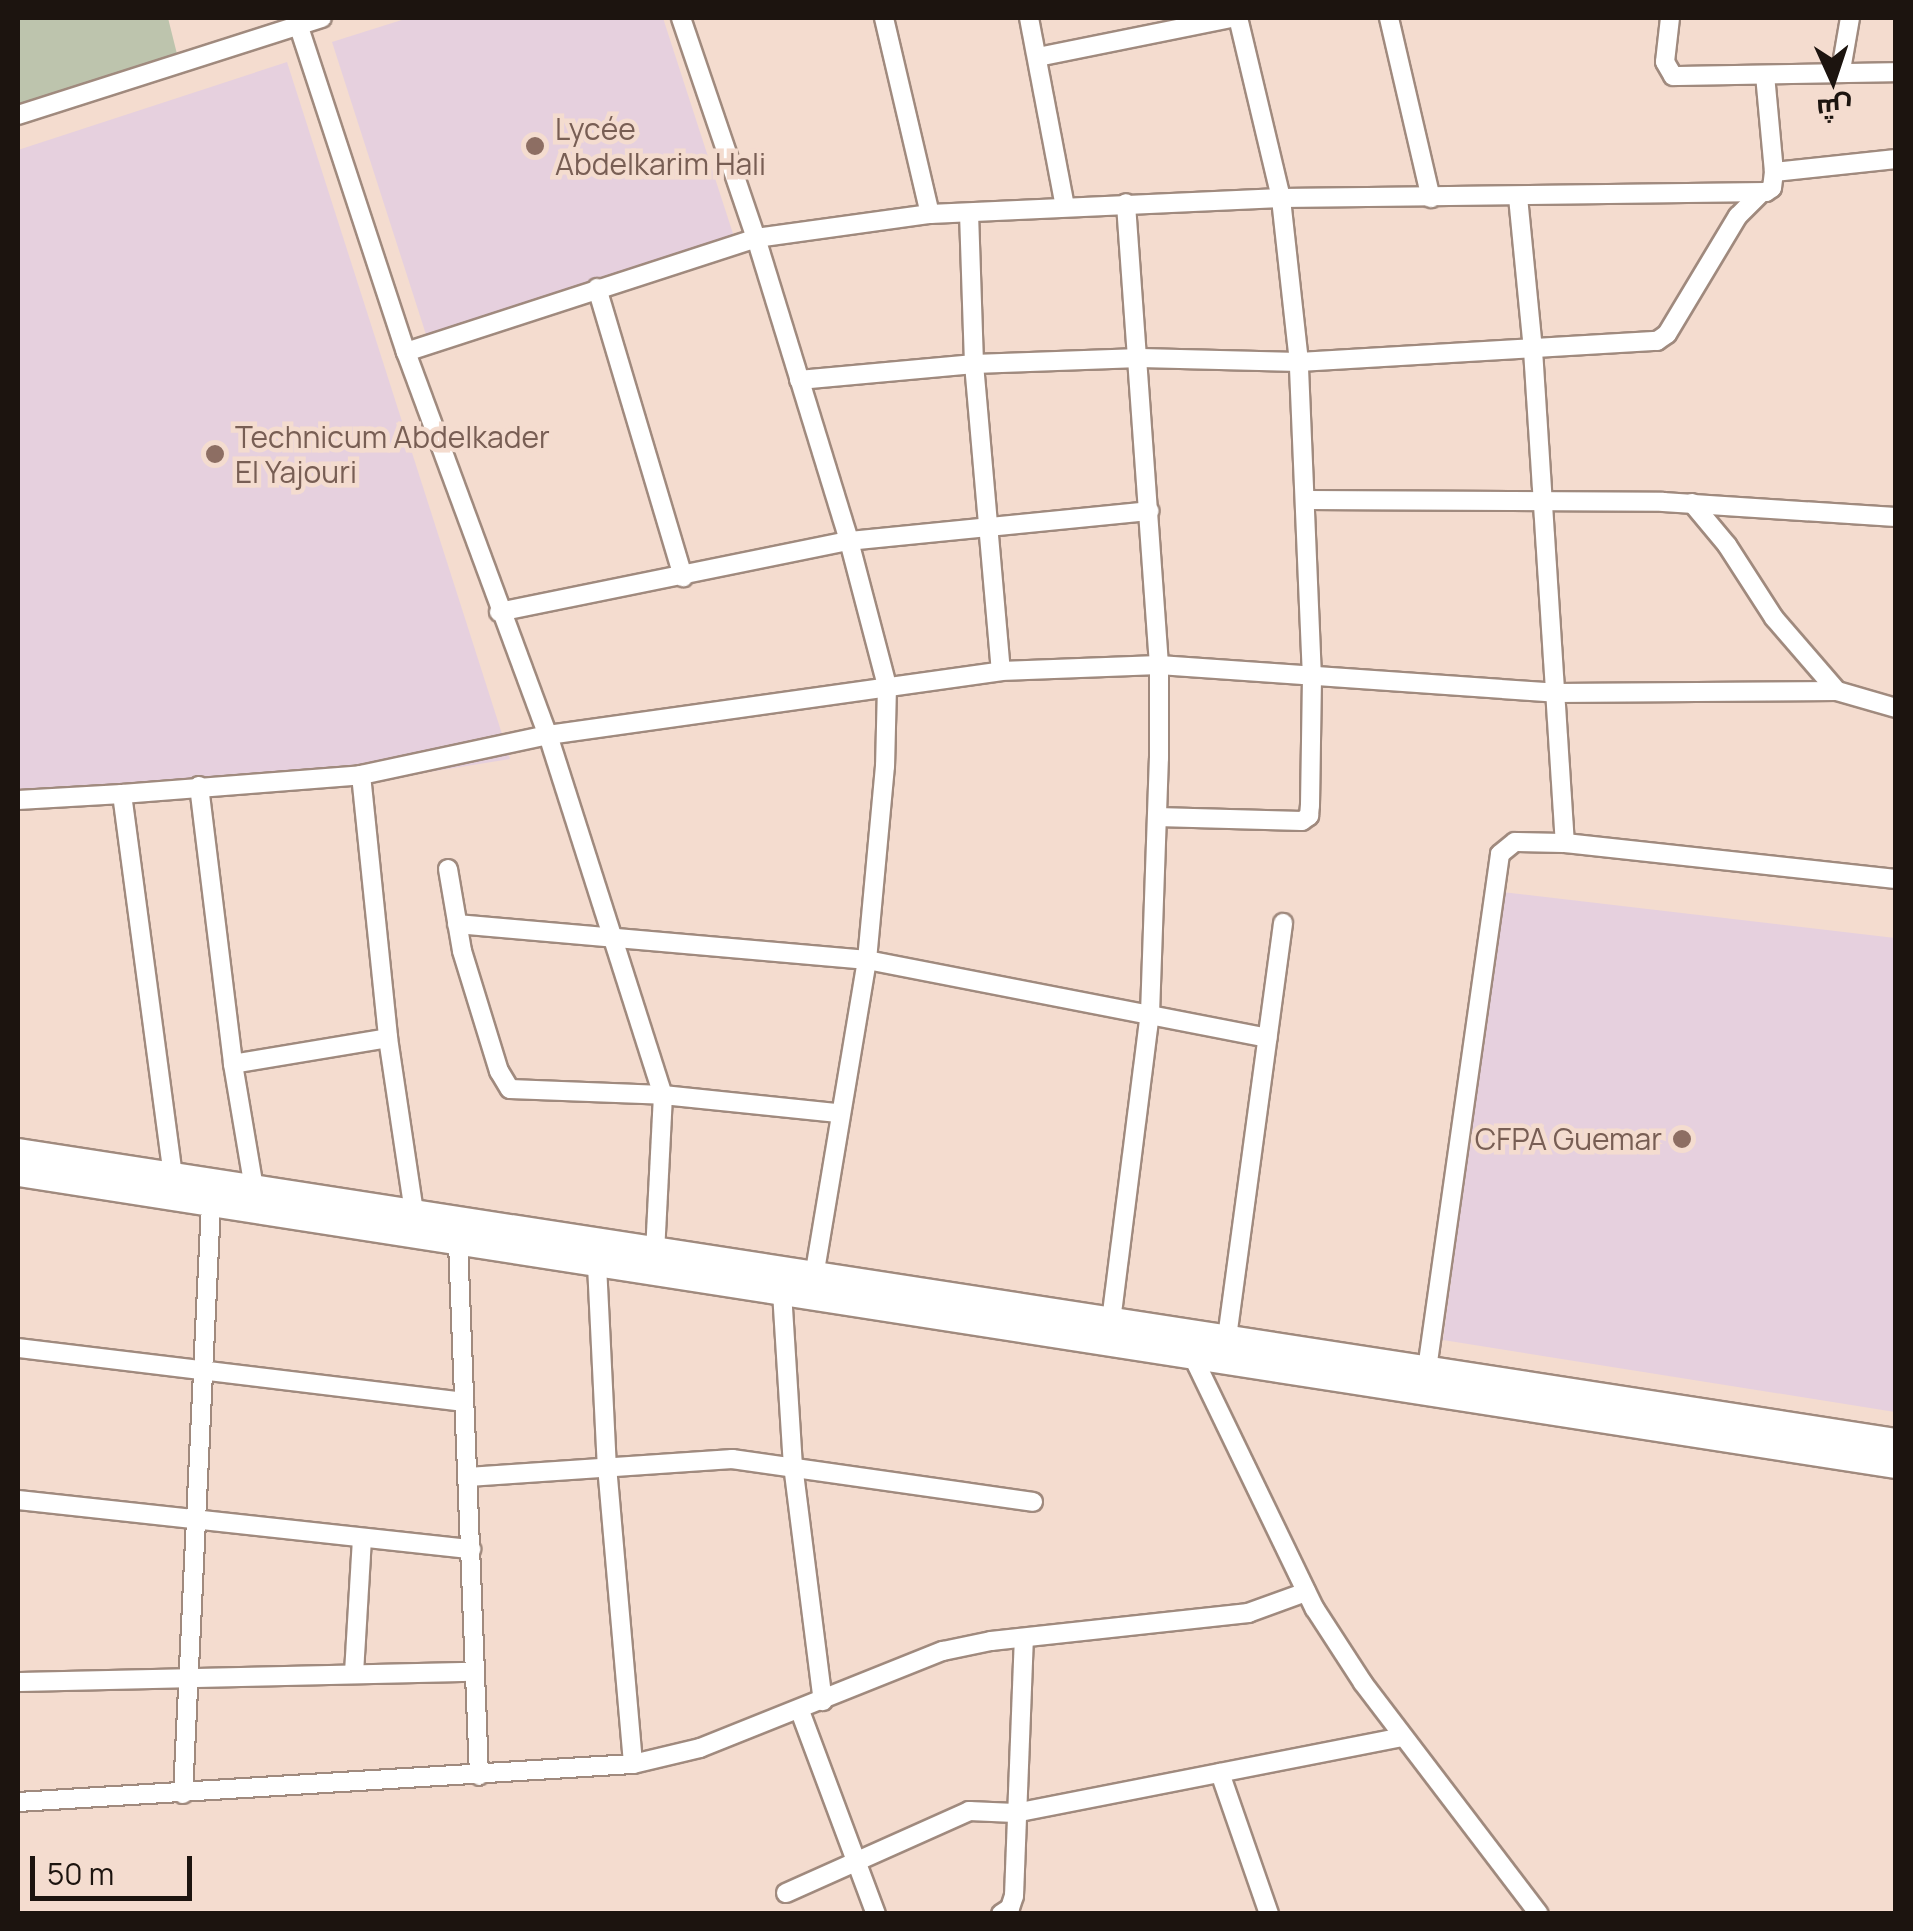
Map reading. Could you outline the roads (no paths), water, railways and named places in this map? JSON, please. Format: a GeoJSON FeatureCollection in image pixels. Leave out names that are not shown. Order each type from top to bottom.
{"type":"FeatureCollection","features":[{"type":"Feature","properties":{"kind":"street"},"geometry":{"type":"LineString","coordinates":[[18,115],[297,22],[322,18]]}},
{"type":"Feature","properties":{"kind":"street"},"geometry":{"type":"LineString","coordinates":[[681,18],[756,238],[887,686],[885,766],[867,960],[838,1112],[813,1286]]}},
{"type":"Feature","properties":{"kind":"street"},"geometry":{"type":"LineString","coordinates":[[884,18],[930,214]]}},
{"type":"Feature","properties":{"kind":"street"},"geometry":{"type":"LineString","coordinates":[[1029,18],[1065,206]]}},
{"type":"Feature","properties":{"kind":"street"},"geometry":{"type":"LineString","coordinates":[[1038,57],[1234,18],[1281,198],[1299,362],[1307,500],[1312,678],[1309,816],[1290,822],[1157,817]]}},
{"type":"Feature","properties":{"kind":"street"},"geometry":{"type":"LineString","coordinates":[[1389,18],[1430,198]]}},
{"type":"Feature","properties":{"kind":"street"},"geometry":{"type":"LineString","coordinates":[[1670,18],[1665,62],[1673,76],[1896,72]]}},
{"type":"Feature","properties":{"kind":"street"},"geometry":{"type":"LineString","coordinates":[[1841,70],[1850,18]]}},
{"type":"Feature","properties":{"kind":"street"},"geometry":{"type":"LineString","coordinates":[[297,22],[406,352],[499,612],[548,735],[663,1095],[654,1251]]}},
{"type":"Feature","properties":{"kind":"street"},"geometry":{"type":"LineString","coordinates":[[799,380],[974,364],[1140,358],[1299,362],[1533,350],[1663,338],[1738,216],[1772,188],[1765,75]]}},
{"type":"Feature","properties":{"kind":"street"},"geometry":{"type":"LineString","coordinates":[[1774,172],[1896,159]]}},
{"type":"Feature","properties":{"kind":"street"},"geometry":{"type":"LineString","coordinates":[[406,352],[756,238],[930,214],[1281,198],[1762,193]]}},
{"type":"Feature","properties":{"kind":"street"},"geometry":{"type":"LineString","coordinates":[[1518,197],[1533,350],[1565,844]]}},
{"type":"Feature","properties":{"kind":"street"},"geometry":{"type":"LineString","coordinates":[[1110,1332],[1150,1014],[1157,817],[1159,664],[1126,204]]}},
{"type":"Feature","properties":{"kind":"street"},"geometry":{"type":"LineString","coordinates":[[969,213],[974,364],[1001,671]]}},
{"type":"Feature","properties":{"kind":"street"},"geometry":{"type":"LineString","coordinates":[[598,288],[683,577]]}},
{"type":"Feature","properties":{"kind":"street"},"geometry":{"type":"LineString","coordinates":[[1307,500],[1692,503],[1896,517]]}},
{"type":"Feature","properties":{"kind":"street"},"geometry":{"type":"LineString","coordinates":[[1692,503],[1727,545],[1774,618],[1837,691]]}},
{"type":"Feature","properties":{"kind":"street"},"geometry":{"type":"LineString","coordinates":[[499,612],[848,542],[1150,511]]}},
{"type":"Feature","properties":{"kind":"street"},"geometry":{"type":"LineString","coordinates":[[18,800],[361,775],[548,735],[1001,671],[1159,664],[1556,693],[1837,691],[1896,708]]}},
{"type":"Feature","properties":{"kind":"street"},"geometry":{"type":"LineString","coordinates":[[361,775],[388,1038],[414,1213]]}},
{"type":"Feature","properties":{"kind":"street"},"geometry":{"type":"LineString","coordinates":[[199,786],[233,1064],[254,1188]]}},
{"type":"Feature","properties":{"kind":"street"},"geometry":{"type":"LineString","coordinates":[[122,794],[173,1176]]}},
{"type":"Feature","properties":{"kind":"street"},"geometry":{"type":"LineString","coordinates":[[1427,1369],[1500,854],[1516,842],[1565,844],[1896,879]]}},
{"type":"Feature","properties":{"kind":"street"},"geometry":{"type":"LineString","coordinates":[[448,869],[458,924],[498,1071],[510,1089],[663,1095],[838,1112]]}},
{"type":"Feature","properties":{"kind":"street"},"geometry":{"type":"LineString","coordinates":[[1226,1349],[1284,923]]}},
{"type":"Feature","properties":{"kind":"street"},"geometry":{"type":"LineString","coordinates":[[458,924],[612,934],[867,960],[1267,1038]]}},
{"type":"Feature","properties":{"kind":"street"},"geometry":{"type":"LineString","coordinates":[[233,1064],[388,1038]]}},
{"type":"Feature","properties":{"kind":"street"},"geometry":{"type":"LineString","coordinates":[[18,1152],[654,1251],[813,1286],[1226,1349],[1896,1465]]}},
{"type":"Feature","properties":{"kind":"street"},"geometry":{"type":"LineString","coordinates":[[18,1173],[782,1292],[813,1286]]}},
{"type":"Feature","properties":{"kind":"street"},"geometry":{"type":"LineString","coordinates":[[183,1794],[211,1204]]}},
{"type":"Feature","properties":{"kind":"street"},"geometry":{"type":"LineString","coordinates":[[458,1243],[479,1776]]}},
{"type":"Feature","properties":{"kind":"street"},"geometry":{"type":"LineString","coordinates":[[596,1265],[607,1466],[633,1764]]}},
{"type":"Feature","properties":{"kind":"street"},"geometry":{"type":"LineString","coordinates":[[782,1292],[793,1465],[823,1701]]}},
{"type":"Feature","properties":{"kind":"street"},"geometry":{"type":"LineString","coordinates":[[1110,1332],[1192,1355],[1226,1349],[1427,1369],[1896,1441]]}},
{"type":"Feature","properties":{"kind":"street"},"geometry":{"type":"LineString","coordinates":[[18,1348],[464,1402]]}},
{"type":"Feature","properties":{"kind":"street"},"geometry":{"type":"LineString","coordinates":[[1192,1355],[1306,1592],[1403,1737],[1539,1914]]}},
{"type":"Feature","properties":{"kind":"street"},"geometry":{"type":"LineString","coordinates":[[468,1476],[732,1459],[1033,1502]]}},
{"type":"Feature","properties":{"kind":"street"},"geometry":{"type":"LineString","coordinates":[[18,1500],[471,1549]]}},
{"type":"Feature","properties":{"kind":"street"},"geometry":{"type":"LineString","coordinates":[[354,1673],[362,1538]]}},
{"type":"Feature","properties":{"kind":"street"},"geometry":{"type":"LineString","coordinates":[[18,1802],[633,1764],[700,1748],[944,1651],[1248,1613],[1306,1592]]}},
{"type":"Feature","properties":{"kind":"street"},"geometry":{"type":"LineString","coordinates":[[1001,1914],[1010,1908],[1014,1896],[1014,1813],[1024,1638]]}},
{"type":"Feature","properties":{"kind":"street"},"geometry":{"type":"LineString","coordinates":[[18,1682],[474,1672]]}},
{"type":"Feature","properties":{"kind":"street"},"geometry":{"type":"LineString","coordinates":[[800,1711],[876,1914]]}},
{"type":"Feature","properties":{"kind":"street"},"geometry":{"type":"LineString","coordinates":[[786,1893],[969,1811],[1014,1813],[1403,1737]]}},
{"type":"Feature","properties":{"kind":"street"},"geometry":{"type":"LineString","coordinates":[[1220,1773],[1269,1914]]}},
{"type":"Feature","properties":{"kind":"place","name":"Lycée Abdelkarim Hali"},"geometry":{"type":"Point","coordinates":[535,146]}},
{"type":"Feature","properties":{"kind":"place","name":"Technicum Abdelkader El Yajouri"},"geometry":{"type":"Point","coordinates":[215,454]}},
{"type":"Feature","properties":{"kind":"place","name":"CFPA Guemar"},"geometry":{"type":"Point","coordinates":[1682,1139]}}]}
